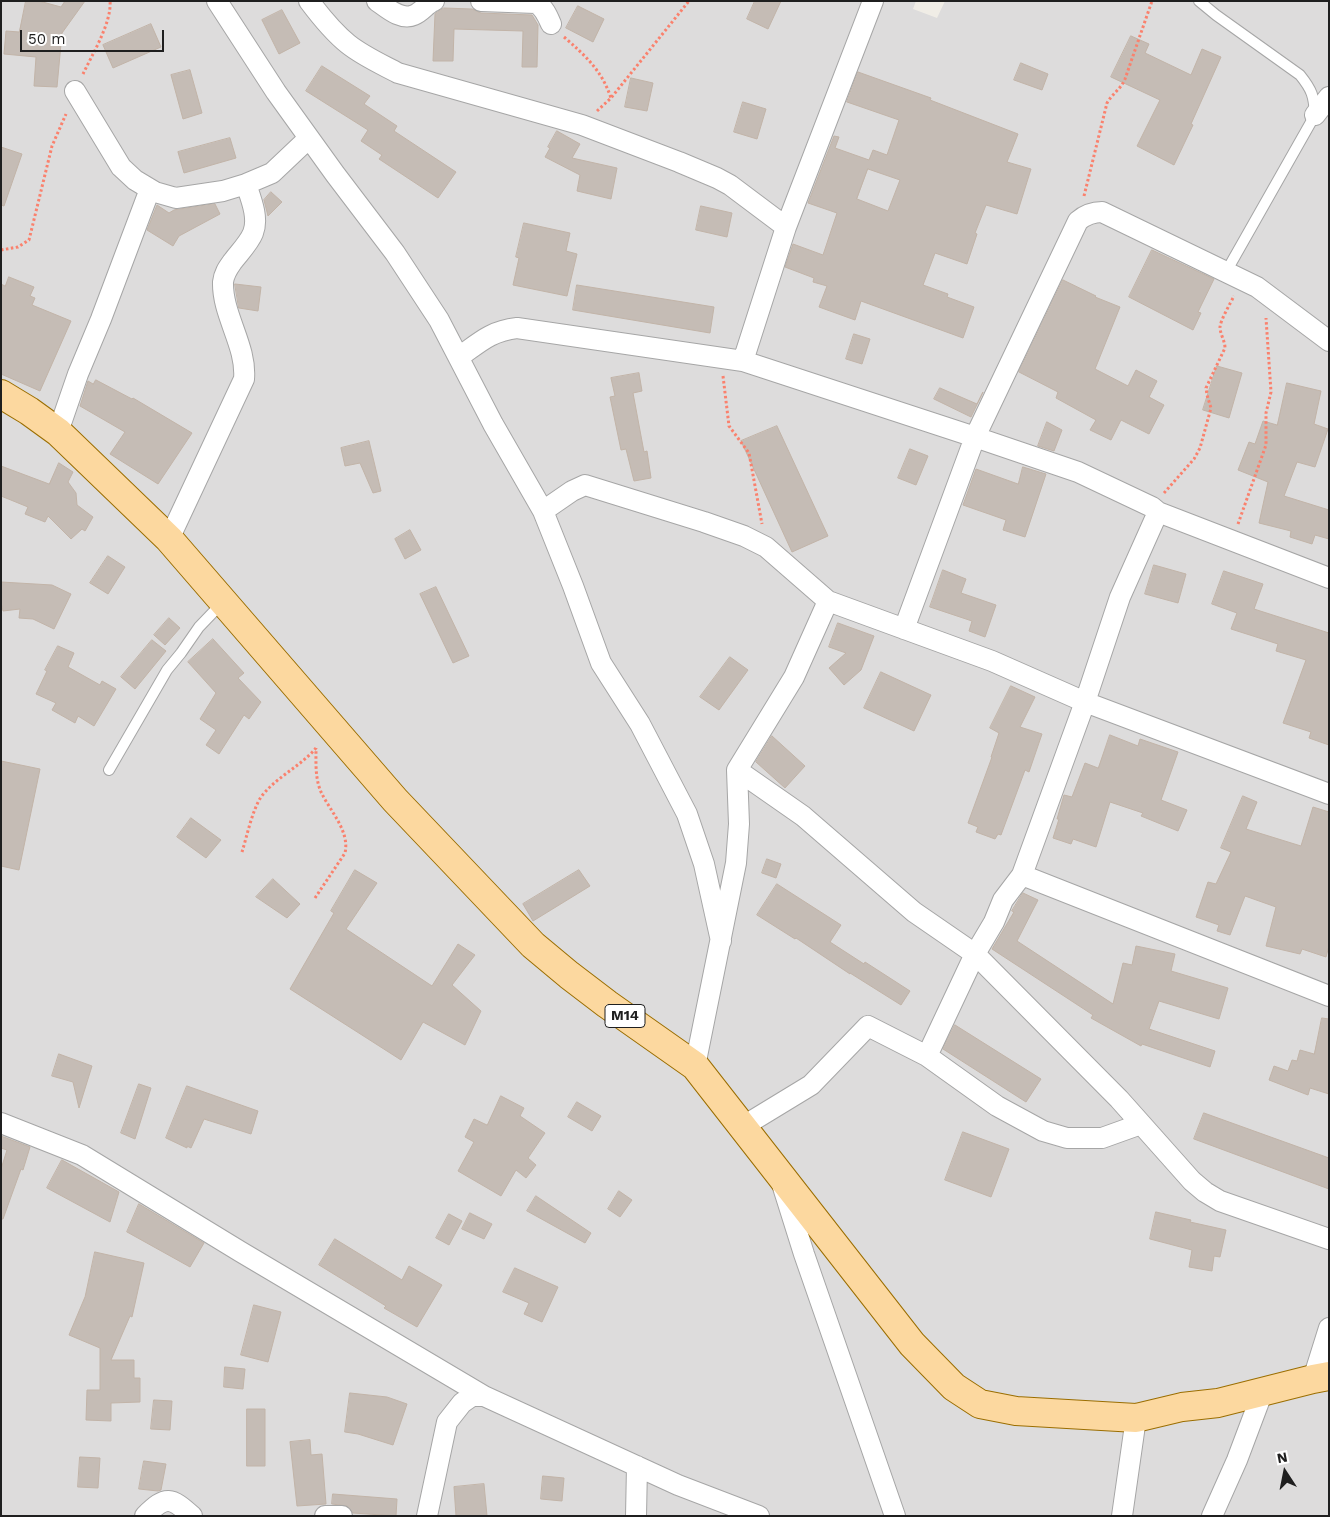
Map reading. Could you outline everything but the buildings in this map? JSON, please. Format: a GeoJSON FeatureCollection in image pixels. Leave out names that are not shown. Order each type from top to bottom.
{"type":"FeatureCollection","features":[{"type":"Feature","properties":{"kind":"main road","name":"M14"},"geometry":{"type":"LineString","coordinates":[[1,394],[58,432],[169,539],[396,800],[533,945],[607,1004],[695,1066],[912,1344],[954,1387],[980,1404],[1016,1411],[1136,1418],[1182,1407],[1218,1403],[1321,1377]]}},
{"type":"Feature","properties":{"kind":"street"},"geometry":{"type":"LineString","coordinates":[[217,1],[276,92],[395,252],[439,320],[543,511],[601,663],[640,724],[687,814],[704,864],[721,941]]}},
{"type":"Feature","properties":{"kind":"street"},"geometry":{"type":"LineString","coordinates":[[309,1],[325,22],[349,46],[398,73],[582,125],[717,178],[786,227]]}},
{"type":"Feature","properties":{"kind":"street"},"geometry":{"type":"LineString","coordinates":[[377,1],[396,14],[404,16],[414,16],[434,1]]}},
{"type":"Feature","properties":{"kind":"street"},"geometry":{"type":"LineString","coordinates":[[481,1],[536,3],[544,10],[551,24]]}},
{"type":"Feature","properties":{"kind":"street"},"geometry":{"type":"LineString","coordinates":[[743,361],[786,227],[873,1]]}},
{"type":"Feature","properties":{"kind":"street"},"geometry":{"type":"LineString","coordinates":[[75,92],[121,167],[135,180],[150,189],[176,198],[223,191],[272,173],[309,138]]}},
{"type":"Feature","properties":{"kind":"street"},"geometry":{"type":"LineString","coordinates":[[1315,114],[1329,97]]}},
{"type":"Feature","properties":{"kind":"street"},"geometry":{"type":"LineString","coordinates":[[169,539],[244,380],[245,366],[226,303],[223,282],[225,271],[253,234],[254,210],[246,184]]}},
{"type":"Feature","properties":{"kind":"street"},"geometry":{"type":"LineString","coordinates":[[58,432],[78,374],[150,189]]}},
{"type":"Feature","properties":{"kind":"street"},"geometry":{"type":"LineString","coordinates":[[904,629],[975,436],[1078,221],[1083,216],[1092,212],[1102,212],[1234,276],[1260,290],[1329,341]]}},
{"type":"Feature","properties":{"kind":"street"},"geometry":{"type":"LineString","coordinates":[[459,356],[492,334],[517,328],[743,361],[975,436],[1078,472],[1155,510],[1329,578]]}},
{"type":"Feature","properties":{"kind":"street"},"geometry":{"type":"LineString","coordinates":[[543,511],[572,491],[582,486],[589,486],[744,536],[766,547],[828,601],[992,661],[1085,702],[1329,794]]}},
{"type":"Feature","properties":{"kind":"street"},"geometry":{"type":"LineString","coordinates":[[926,1056],[975,954],[994,922],[1003,900],[1022,875],[1085,702],[1120,597],[1155,510]]}},
{"type":"Feature","properties":{"kind":"street"},"geometry":{"type":"LineString","coordinates":[[695,1066],[736,863],[739,824],[737,770],[794,677],[828,601]]}},
{"type":"Feature","properties":{"kind":"street"},"geometry":{"type":"LineString","coordinates":[[737,770],[803,816],[914,912],[975,954],[1093,1072],[1192,1181],[1205,1192],[1220,1201],[1329,1239]]}},
{"type":"Feature","properties":{"kind":"street"},"geometry":{"type":"LineString","coordinates":[[1022,875],[1329,996]]}},
{"type":"Feature","properties":{"kind":"street"},"geometry":{"type":"LineString","coordinates":[[742,1127],[811,1085],[868,1026],[926,1056],[997,1106],[1043,1131],[1067,1138],[1102,1138],[1141,1124]]}},
{"type":"Feature","properties":{"kind":"street"},"geometry":{"type":"LineString","coordinates":[[1,1123],[82,1156],[484,1396],[678,1485],[760,1516]]}},
{"type":"Feature","properties":{"kind":"street"},"geometry":{"type":"LineString","coordinates":[[778,1172],[804,1254],[895,1516]]}},
{"type":"Feature","properties":{"kind":"street"},"geometry":{"type":"LineString","coordinates":[[1321,1377],[1329,1328]]}},
{"type":"Feature","properties":{"kind":"street"},"geometry":{"type":"LineString","coordinates":[[1212,1516],[1237,1460],[1263,1391]]}},
{"type":"Feature","properties":{"kind":"street"},"geometry":{"type":"LineString","coordinates":[[427,1516],[447,1422],[462,1403],[472,1396],[484,1396]]}},
{"type":"Feature","properties":{"kind":"street"},"geometry":{"type":"LineString","coordinates":[[1122,1516],[1136,1418]]}},
{"type":"Feature","properties":{"kind":"street"},"geometry":{"type":"LineString","coordinates":[[636,1516],[637,1466]]}},
{"type":"Feature","properties":{"kind":"street"},"geometry":{"type":"LineString","coordinates":[[145,1516],[155,1505],[166,1500],[180,1505],[192,1516]]}},
{"type":"Feature","properties":{"kind":"street"},"geometry":{"type":"LineString","coordinates":[[325,1516],[342,1516]]}},
{"type":"Feature","properties":{"kind":"lane"},"geometry":{"type":"LineString","coordinates":[[1199,1],[1300,75],[1310,88],[1314,98],[1315,114],[1234,276]]}},
{"type":"Feature","properties":{"kind":"lane"},"geometry":{"type":"LineString","coordinates":[[108,770],[167,670],[199,627],[224,601]]}},
{"type":"Feature","properties":{"kind":"path"},"geometry":{"type":"LineString","coordinates":[[1,250],[18,247],[29,240],[52,146],[110,13],[110,1]]}},
{"type":"Feature","properties":{"kind":"path"},"geometry":{"type":"LineString","coordinates":[[582,125],[611,98],[690,1]]}},
{"type":"Feature","properties":{"kind":"path"},"geometry":{"type":"LineString","coordinates":[[1078,221],[1107,104],[1125,79],[1152,1]]}},
{"type":"Feature","properties":{"kind":"path"},"geometry":{"type":"LineString","coordinates":[[551,24],[600,73],[611,98]]}},
{"type":"Feature","properties":{"kind":"path"},"geometry":{"type":"LineString","coordinates":[[1155,510],[1194,459],[1200,448],[1212,408],[1206,388],[1225,348],[1221,325],[1234,276]]}},
{"type":"Feature","properties":{"kind":"path"},"geometry":{"type":"LineString","coordinates":[[1232,541],[1266,445],[1266,413],[1271,392],[1267,325],[1260,290]]}},
{"type":"Feature","properties":{"kind":"path"},"geometry":{"type":"LineString","coordinates":[[722,358],[728,426],[749,453],[766,547]]}},
{"type":"Feature","properties":{"kind":"path"},"geometry":{"type":"LineString","coordinates":[[242,852],[256,806],[261,798],[270,787],[308,757],[332,726]]}},
{"type":"Feature","properties":{"kind":"path"},"geometry":{"type":"LineString","coordinates":[[315,898],[346,853],[347,845],[343,831],[321,791],[316,771],[316,748]]}},
{"type":"Feature","properties":{"kind":"shaded area"},"geometry":{"type":"Polygon","coordinates":[[[1,1],[916,1],[913,9],[937,18],[945,1],[1329,1],[1329,1516],[1,1516],[1,1]]]}}]}
